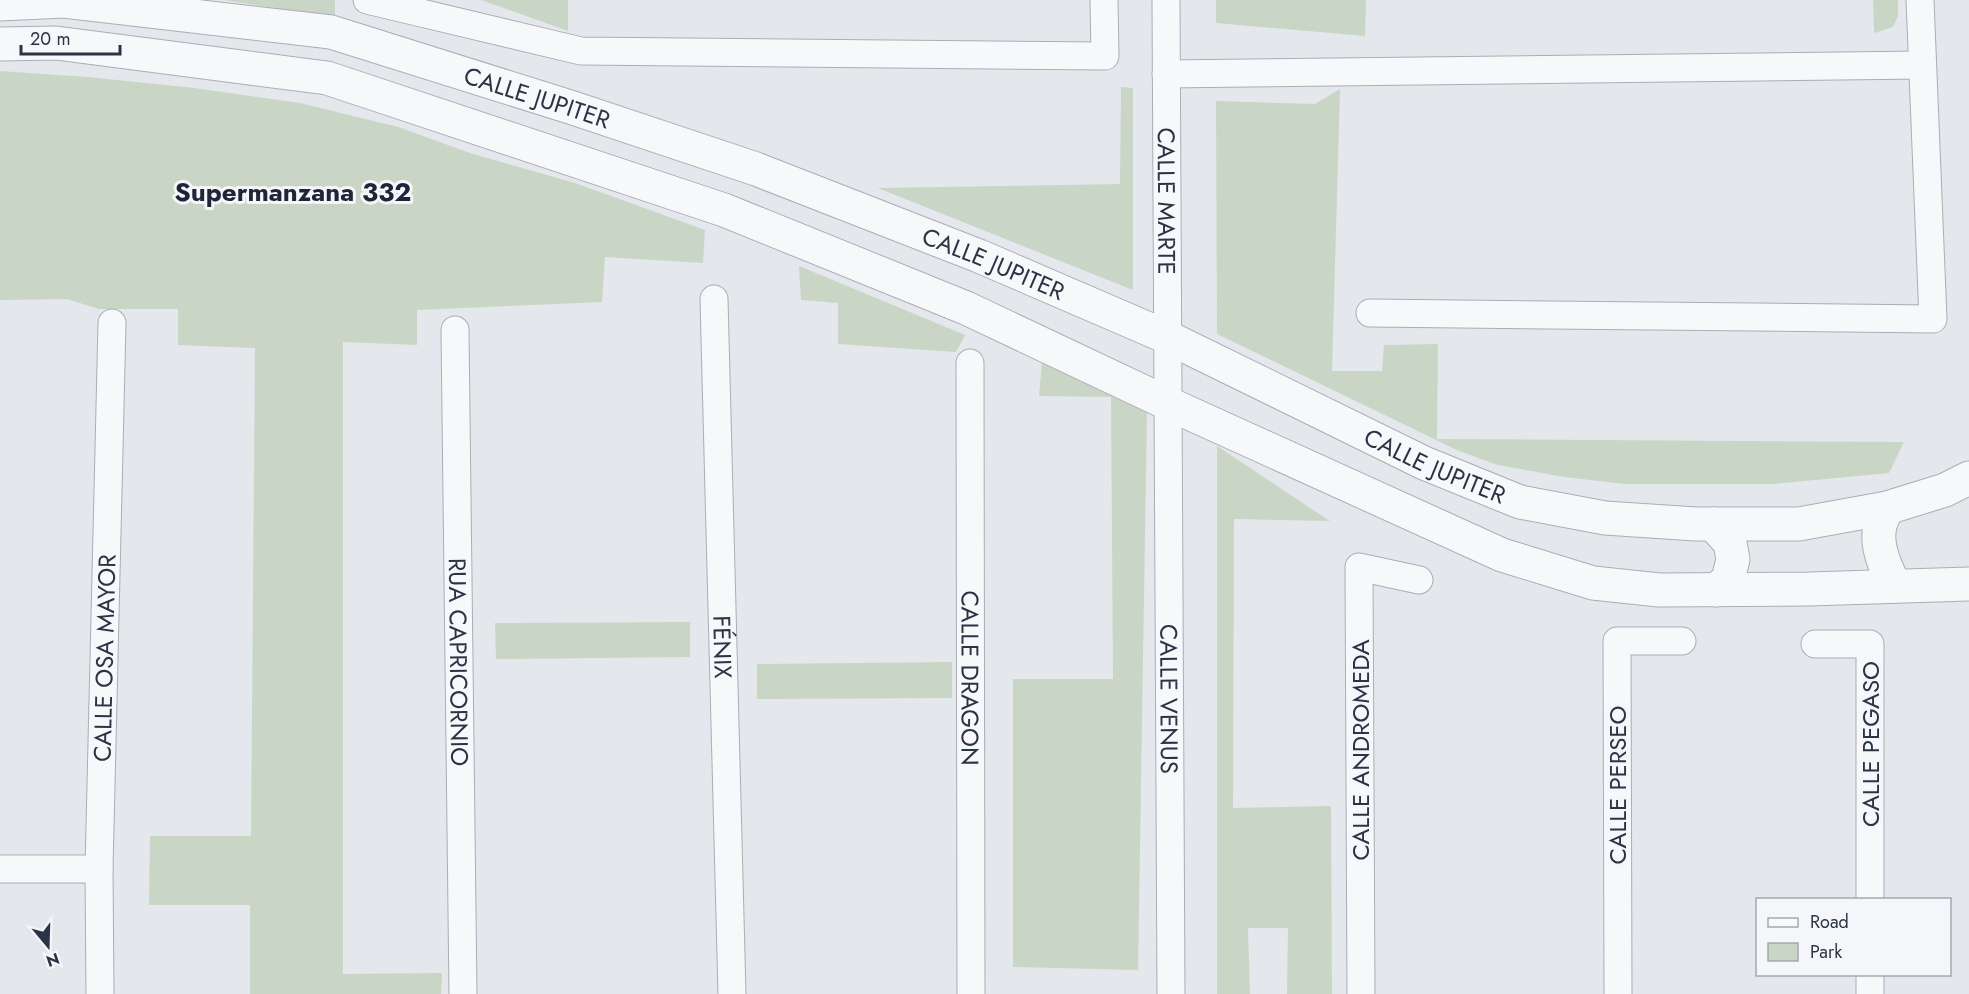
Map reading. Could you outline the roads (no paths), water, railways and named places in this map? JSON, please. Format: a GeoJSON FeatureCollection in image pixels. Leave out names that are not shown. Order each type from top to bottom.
{"type":"FeatureCollection","features":[{"type":"Feature","properties":{"kind":"street"},"geometry":{"type":"LineString","coordinates":[[367,0],[581,51],[1105,56],[1104,0]]}},
{"type":"Feature","properties":{"kind":"street","name":"CALLE MARTE"},"geometry":{"type":"LineString","coordinates":[[1166,0],[1167,403]]}},
{"type":"Feature","properties":{"kind":"street"},"geometry":{"type":"LineString","coordinates":[[1370,313],[1933,319],[1920,0]]}},
{"type":"Feature","properties":{"kind":"street","name":"CALLE JUPITER"},"geometry":{"type":"LineString","coordinates":[[0,4],[64,1],[331,32],[570,106],[756,169],[979,256],[1167,337],[1424,463],[1520,502],[1605,518],[1713,524],[1799,524],[1887,508],[1945,490],[1969,478]]}},
{"type":"Feature","properties":{"kind":"street","name":"CALLE JUPITER"},"geometry":{"type":"LineString","coordinates":[[0,44],[56,43],[327,78],[724,210],[966,308],[1167,403],[1502,555],[1593,583],[1659,590],[1969,584]]}},
{"type":"Feature","properties":{"kind":"street"},"geometry":{"type":"LineString","coordinates":[[1166,74],[1922,65]]}},
{"type":"Feature","properties":{"kind":"street","name":"FÉNIX"},"geometry":{"type":"LineString","coordinates":[[714,299],[732,994]]}},
{"type":"Feature","properties":{"kind":"street","name":"CALLE OSA MAYOR"},"geometry":{"type":"LineString","coordinates":[[100,994],[99,869],[112,323]]}},
{"type":"Feature","properties":{"kind":"street","name":"RUA CAPRICORNIO"},"geometry":{"type":"LineString","coordinates":[[455,330],[463,994]]}},
{"type":"Feature","properties":{"kind":"street","name":"CALLE DRAGON"},"geometry":{"type":"LineString","coordinates":[[970,363],[971,994]]}},
{"type":"Feature","properties":{"kind":"street","name":"CALLE VENUS"},"geometry":{"type":"LineString","coordinates":[[1167,403],[1171,994]]}},
{"type":"Feature","properties":{"kind":"street"},"geometry":{"type":"LineString","coordinates":[[1887,508],[1879,528],[1880,550],[1895,586]]}},
{"type":"Feature","properties":{"kind":"street"},"geometry":{"type":"LineString","coordinates":[[1713,524],[1730,543],[1733,560],[1728,580],[1715,590]]}},
{"type":"Feature","properties":{"kind":"street","name":"CALLE ANDROMEDA"},"geometry":{"type":"LineString","coordinates":[[1361,994],[1359,567],[1419,580]]}},
{"type":"Feature","properties":{"kind":"street","name":"CALLE PERSEO"},"geometry":{"type":"LineString","coordinates":[[1618,994],[1617,641],[1682,641]]}},
{"type":"Feature","properties":{"kind":"street","name":"CALLE PEGASO"},"geometry":{"type":"LineString","coordinates":[[1815,644],[1870,644],[1870,898]]}},
{"type":"Feature","properties":{"kind":"street"},"geometry":{"type":"LineString","coordinates":[[0,869],[99,869]]}},
{"type":"Feature","properties":{"kind":"street"},"geometry":{"type":"LineString","coordinates":[[1870,976],[1870,994]]}},
{"type":"Feature","properties":{"kind":"district","name":"Supermanzana 332"},"geometry":{"type":"Point","coordinates":[293,192]}}]}
